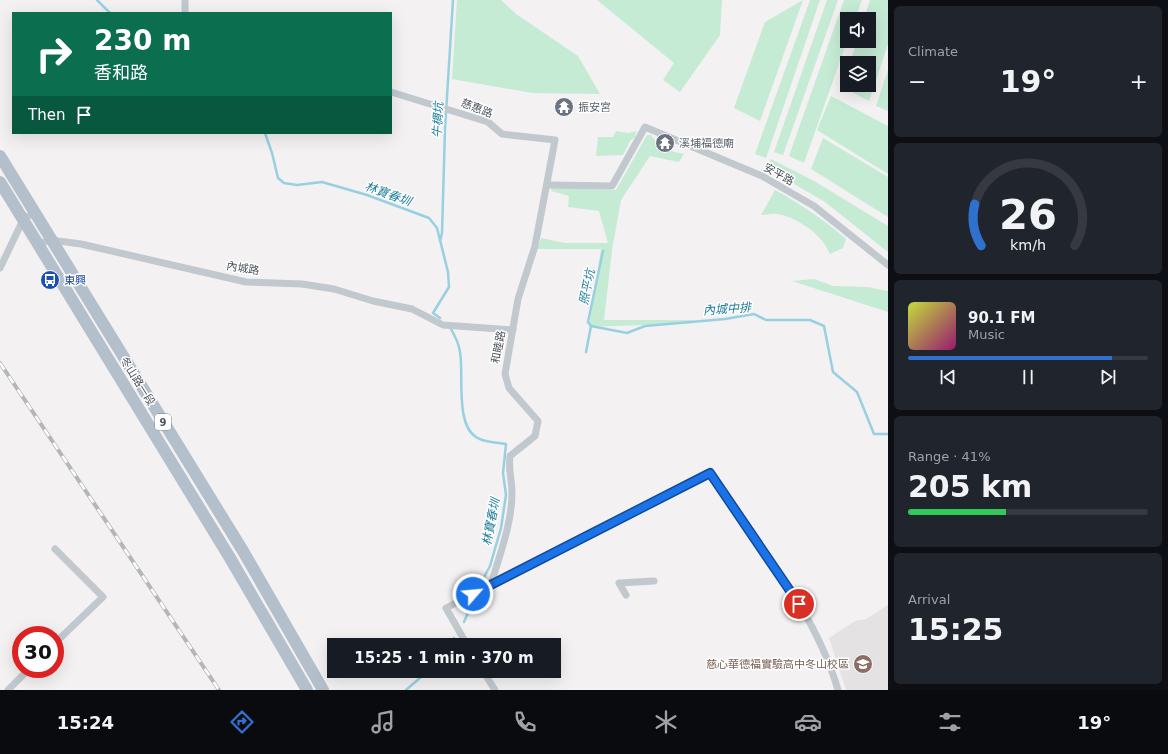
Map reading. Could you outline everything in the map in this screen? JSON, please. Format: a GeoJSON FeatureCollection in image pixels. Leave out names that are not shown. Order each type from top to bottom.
{"type":"FeatureCollection","features":[{"type":"Feature","properties":{"kind":"main road","name":"冬山路一段"},"geometry":{"type":"LineString","coordinates":[[0,156],[243,551],[320,686]]}},
{"type":"Feature","properties":{"kind":"main road","name":"冬山路一段"},"geometry":{"type":"LineString","coordinates":[[0,182],[230,558],[307,689]]}},
{"type":"Feature","properties":{"kind":"main road"},"geometry":{"type":"LineString","coordinates":[[230,558],[243,551]]}},
{"type":"Feature","properties":{"kind":"main road"},"geometry":{"type":"LineString","coordinates":[[307,689],[320,686]]}},
{"type":"Feature","properties":{"kind":"street"},"geometry":{"type":"LineString","coordinates":[[185,0],[185,12]]}},
{"type":"Feature","properties":{"kind":"street","name":"慈惠路"},"geometry":{"type":"LineString","coordinates":[[392,92],[488,122],[502,134],[555,140]]}},
{"type":"Feature","properties":{"kind":"street","name":"安平路"},"geometry":{"type":"LineString","coordinates":[[548,185],[612,186],[645,127],[762,176],[814,206],[888,265]]}},
{"type":"Feature","properties":{"kind":"street","name":"和睦路"},"geometry":{"type":"LineString","coordinates":[[491,585],[507,527],[512,494],[508,467],[510,456],[535,436],[538,421],[509,388],[504,374],[518,299],[535,246],[548,185],[555,140]]}},
{"type":"Feature","properties":{"kind":"street"},"geometry":{"type":"LineString","coordinates":[[0,268],[23,220],[34,212]]}},
{"type":"Feature","properties":{"kind":"street","name":"內城路"},"geometry":{"type":"LineString","coordinates":[[37,244],[51,240],[82,244],[246,282],[302,284],[334,289],[373,301],[412,309],[443,325],[513,330]]}},
{"type":"Feature","properties":{"kind":"street"},"geometry":{"type":"LineString","coordinates":[[463,638],[446,608],[710,473],[791,591],[815,629],[833,672],[838,690]]}},
{"type":"Feature","properties":{"kind":"street"},"geometry":{"type":"LineString","coordinates":[[55,549],[103,597],[64,634]]}},
{"type":"Feature","properties":{"kind":"street"},"geometry":{"type":"LineString","coordinates":[[626,595],[619,583],[654,581]]}},
{"type":"Feature","properties":{"kind":"street"},"geometry":{"type":"LineString","coordinates":[[8,690],[20,678]]}},
{"type":"Feature","properties":{"kind":"street"},"geometry":{"type":"LineString","coordinates":[[487,678],[495,690]]}},
{"type":"Feature","properties":{"kind":"shaded area","name":"慈心華德福實驗高中冬山校區"},"geometry":{"type":"Polygon","coordinates":[[[888,605],[888,690],[846,690],[829,638],[855,621],[866,619],[888,605]]]}},
{"type":"Feature","properties":{"kind":"green space"},"geometry":{"type":"Polygon","coordinates":[[[457,0],[501,0],[516,14],[578,56],[600,94],[532,93],[452,79],[457,0]]]}},
{"type":"Feature","properties":{"kind":"green space"},"geometry":{"type":"Polygon","coordinates":[[[597,0],[722,0],[720,35],[680,92],[663,80],[674,63],[597,0]]]}},
{"type":"Feature","properties":{"kind":"green space"},"geometry":{"type":"Polygon","coordinates":[[[803,0],[760,121],[734,108],[765,22],[803,0]]]}},
{"type":"Feature","properties":{"kind":"green space"},"geometry":{"type":"Polygon","coordinates":[[[810,0],[820,0],[766,158],[755,154],[810,0]]]}},
{"type":"Feature","properties":{"kind":"green space"},"geometry":{"type":"Polygon","coordinates":[[[827,0],[838,0],[783,155],[774,152],[827,0]]]}},
{"type":"Feature","properties":{"kind":"green space"},"geometry":{"type":"Polygon","coordinates":[[[844,0],[862,0],[858,12],[840,12],[840,48],[845,48],[842,56],[840,56],[840,61],[804,163],[789,156],[844,0]]]}},
{"type":"Feature","properties":{"kind":"green space"},"geometry":{"type":"Polygon","coordinates":[[[870,0],[888,0],[888,44],[876,80],[876,56],[852,56],[855,48],[876,48],[876,12],[866,12],[870,0]]]}},
{"type":"Feature","properties":{"kind":"green space"},"geometry":{"type":"Polygon","coordinates":[[[888,70],[888,111],[876,106],[888,70]]]}},
{"type":"Feature","properties":{"kind":"green space"},"geometry":{"type":"Polygon","coordinates":[[[852,92],[872,92],[869,101],[852,92]]]}},
{"type":"Feature","properties":{"kind":"green space"},"geometry":{"type":"Polygon","coordinates":[[[831,96],[888,126],[888,174],[817,130],[831,96]]]}},
{"type":"Feature","properties":{"kind":"green space"},"geometry":{"type":"Polygon","coordinates":[[[616,131],[628,133],[636,131],[635,137],[630,141],[623,155],[596,156],[598,137],[613,137],[616,131]]]}},
{"type":"Feature","properties":{"kind":"green space"},"geometry":{"type":"Polygon","coordinates":[[[647,135],[651,135],[662,149],[684,154],[679,162],[650,156],[621,200],[612,250],[604,320],[692,320],[693,323],[589,327],[601,249],[538,249],[541,238],[565,243],[608,243],[599,211],[568,207],[569,196],[551,191],[552,187],[616,190],[647,135]]]}},
{"type":"Feature","properties":{"kind":"green space"},"geometry":{"type":"Polygon","coordinates":[[[823,138],[888,177],[888,217],[811,169],[823,138]]]}},
{"type":"Feature","properties":{"kind":"green space"},"geometry":{"type":"Polygon","coordinates":[[[771,159],[814,181],[888,226],[888,252],[825,202],[767,168],[771,159]]]}},
{"type":"Feature","properties":{"kind":"green space"},"geometry":{"type":"Polygon","coordinates":[[[775,190],[812,213],[846,239],[843,248],[830,254],[822,240],[801,223],[777,214],[761,215],[775,190]]]}},
{"type":"Feature","properties":{"kind":"green space"},"geometry":{"type":"Polygon","coordinates":[[[814,279],[833,286],[867,287],[888,291],[888,312],[792,281],[814,279]]]}},
{"type":"Feature","properties":{"kind":"waterway","name":"林寶春圳"},"geometry":{"type":"LineString","coordinates":[[97,0],[109,12]]}},
{"type":"Feature","properties":{"kind":"waterway","name":"牛椆坑"},"geometry":{"type":"LineString","coordinates":[[440,241],[442,233],[445,129],[453,0]]}},
{"type":"Feature","properties":{"kind":"waterway","name":"林寶春圳"},"geometry":{"type":"LineString","coordinates":[[265,134],[278,178],[284,183],[297,185],[322,182],[367,195],[429,218],[437,228],[448,272],[449,287],[433,313],[440,318]]}},
{"type":"Feature","properties":{"kind":"waterway","name":"照平坑"},"geometry":{"type":"LineString","coordinates":[[586,352],[591,326],[588,322],[603,251]]}},
{"type":"Feature","properties":{"kind":"waterway","name":"內城中排"},"geometry":{"type":"LineString","coordinates":[[591,326],[627,333],[645,326],[725,319],[754,314],[766,320],[810,320],[824,326],[833,372],[857,392],[874,434],[888,434]]}},
{"type":"Feature","properties":{"kind":"waterway","name":"林寶春圳"},"geometry":{"type":"LineString","coordinates":[[451,329],[457,340],[459,349],[461,361],[463,410],[465,421],[469,430],[479,439],[506,444],[503,473],[506,495],[501,528],[490,566],[483,579]]}},
{"type":"Feature","properties":{"kind":"waterway","name":"林寶春圳"},"geometry":{"type":"LineString","coordinates":[[464,622],[472,603]]}},
{"type":"Feature","properties":{"kind":"waterway","name":"林寶春圳"},"geometry":{"type":"LineString","coordinates":[[406,690],[420,678]]}},
{"type":"Feature","properties":{"kind":"railway"},"geometry":{"type":"LineString","coordinates":[[0,363],[219,690]]}},
{"type":"Feature","properties":{"kind":"place","name":"振安宮"},"geometry":{"type":"Point","coordinates":[564,107]}},
{"type":"Feature","properties":{"kind":"place","name":"溪埔福德廟"},"geometry":{"type":"Point","coordinates":[665,143]}},
{"type":"Feature","properties":{"kind":"place","name":"東興"},"geometry":{"type":"Point","coordinates":[50,280]}},
{"type":"Feature","properties":{"kind":"place","name":"慈心華德福實驗高中冬山校區"},"geometry":{"type":"Point","coordinates":[863,664]}},
{"type":"Feature","properties":{"kind":"route"},"geometry":{"type":"LineString","coordinates":[[473,594],[710,473],[799,604]]}}]}
